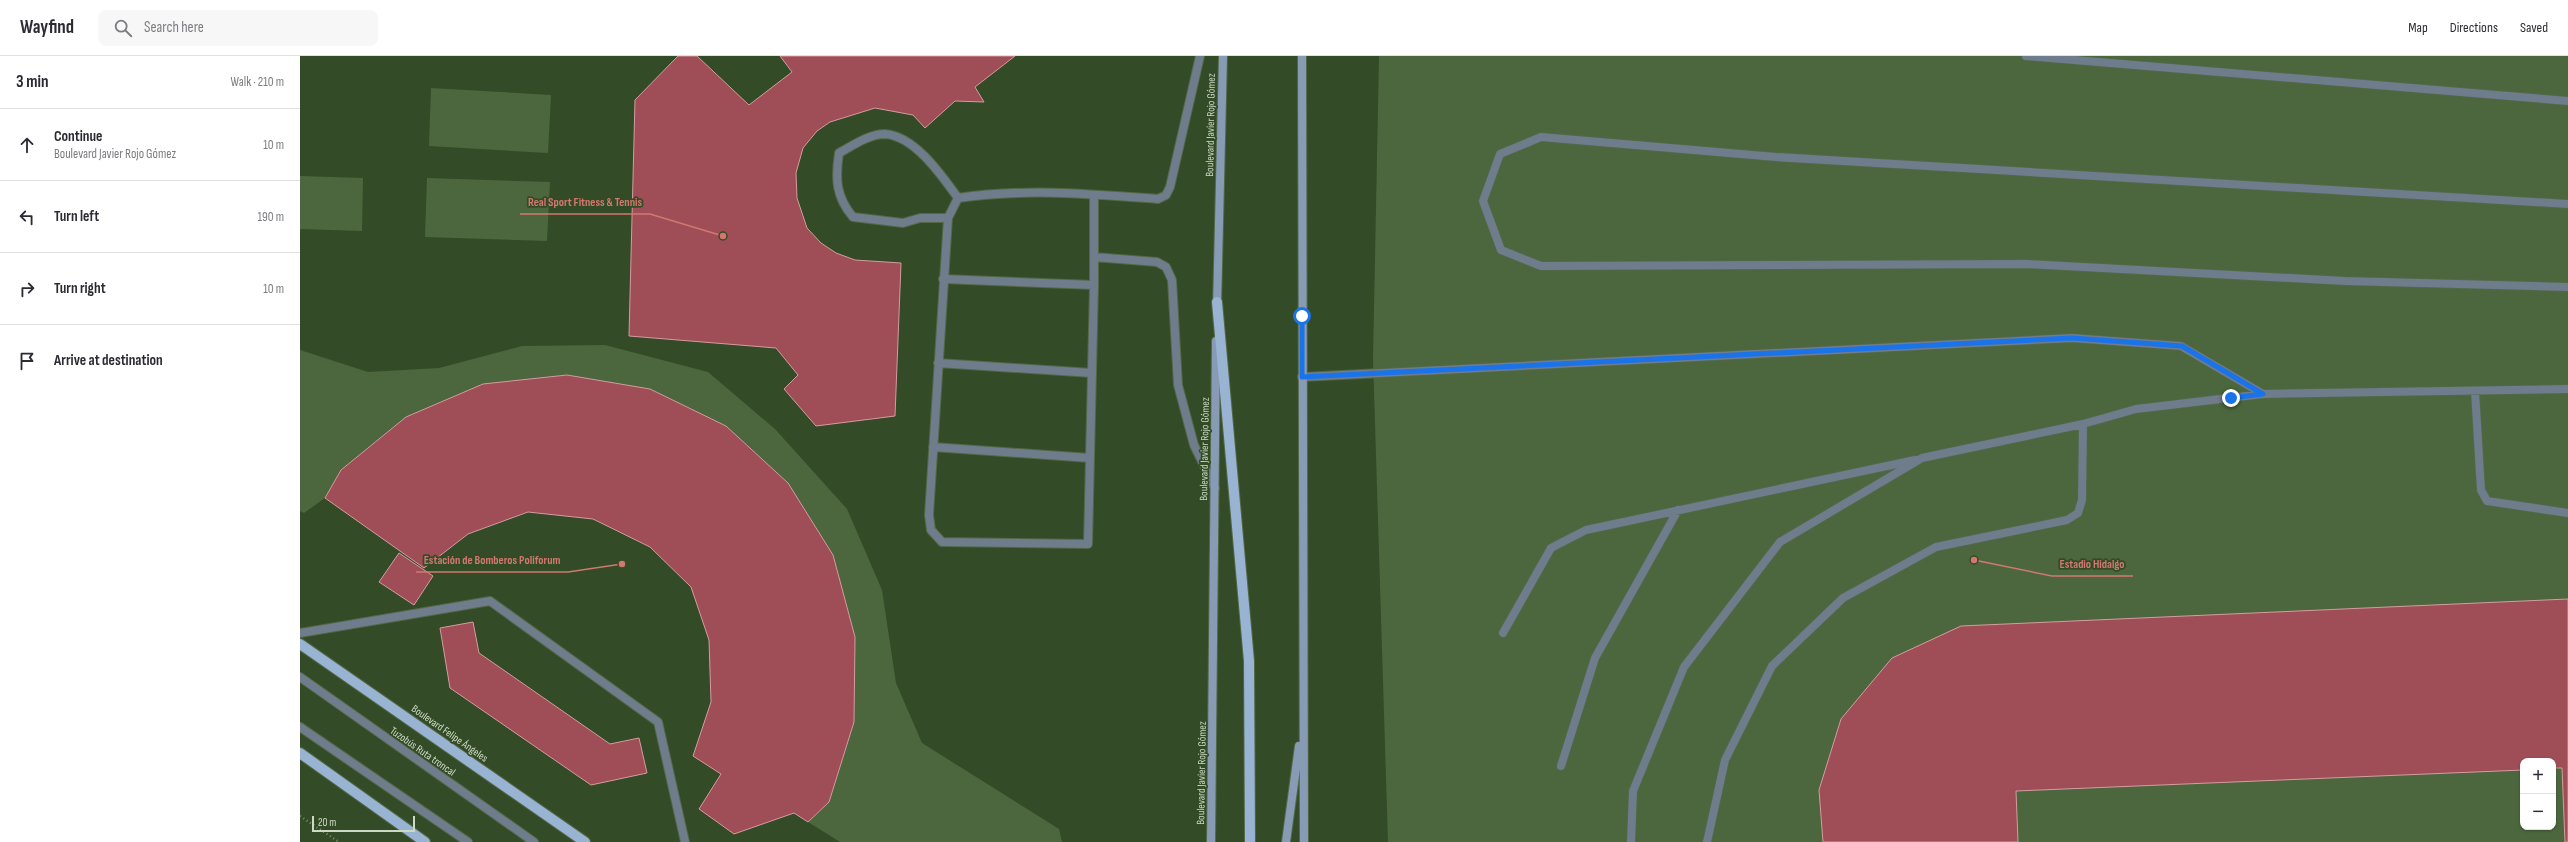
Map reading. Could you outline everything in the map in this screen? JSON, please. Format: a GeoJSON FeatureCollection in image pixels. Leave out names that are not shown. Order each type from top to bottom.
{"type":"FeatureCollection","features":[{"type":"Feature","properties":{"kind":"main road","name":"Boulevard Javier Rojo Gómez"},"geometry":{"type":"LineString","coordinates":[[1211,842],[1217,302],[1223,56]]}},
{"type":"Feature","properties":{"kind":"main road"},"geometry":{"type":"LineString","coordinates":[[1302,56],[1304,842]]}},
{"type":"Feature","properties":{"kind":"main road"},"geometry":{"type":"LineString","coordinates":[[1217,302],[1250,661],[1250,842]]}},
{"type":"Feature","properties":{"kind":"main road","name":"Boulevard Felipe Ángeles"},"geometry":{"type":"LineString","coordinates":[[300,644],[586,842]]}},
{"type":"Feature","properties":{"kind":"main road"},"geometry":{"type":"LineString","coordinates":[[1286,842],[1304,715]]}},
{"type":"Feature","properties":{"kind":"main road"},"geometry":{"type":"LineString","coordinates":[[300,753],[426,842]]}},
{"type":"Feature","properties":{"kind":"lane"},"geometry":{"type":"LineString","coordinates":[[958,198],[999,192],[1158,199],[1166,195],[1170,187],[1200,56]]}},
{"type":"Feature","properties":{"kind":"lane"},"geometry":{"type":"LineString","coordinates":[[2026,56],[2568,101]]}},
{"type":"Feature","properties":{"kind":"lane"},"geometry":{"type":"LineString","coordinates":[[948,218],[920,218],[902,223],[853,217],[843,205],[839,192],[836,170],[839,153],[862,140],[885,134],[906,141],[934,166],[958,198]]}},
{"type":"Feature","properties":{"kind":"lane"},"geometry":{"type":"LineString","coordinates":[[2568,204],[1776,157],[1541,137],[1500,154],[1483,201],[1501,250],[1541,266],[2026,264],[2345,281],[2568,287]]}},
{"type":"Feature","properties":{"kind":"lane"},"geometry":{"type":"LineString","coordinates":[[958,198],[948,218],[943,279],[928,515],[931,530],[942,542],[1088,544],[1094,286],[1094,195]]}},
{"type":"Feature","properties":{"kind":"lane"},"geometry":{"type":"LineString","coordinates":[[1094,257],[1157,262],[1166,267],[1172,280],[1178,385],[1194,445],[1215,488]]}},
{"type":"Feature","properties":{"kind":"lane"},"geometry":{"type":"LineString","coordinates":[[943,279],[1094,286]]}},
{"type":"Feature","properties":{"kind":"lane"},"geometry":{"type":"LineString","coordinates":[[1302,377],[2072,338],[2182,346],[2263,394]]}},
{"type":"Feature","properties":{"kind":"lane"},"geometry":{"type":"LineString","coordinates":[[938,363],[1092,373]]}},
{"type":"Feature","properties":{"kind":"lane"},"geometry":{"type":"LineString","coordinates":[[1503,633],[1551,548],[1586,530],[2083,424],[2136,408],[2263,394],[2568,389]]}},
{"type":"Feature","properties":{"kind":"lane"},"geometry":{"type":"LineString","coordinates":[[2475,391],[2481,490],[2487,501],[2568,513]]}},
{"type":"Feature","properties":{"kind":"lane"},"geometry":{"type":"LineString","coordinates":[[1707,842],[1725,760],[1772,666],[1843,598],[1936,547],[2067,520],[2078,513],[2082,500],[2083,424]]}},
{"type":"Feature","properties":{"kind":"lane"},"geometry":{"type":"LineString","coordinates":[[933,447],[1090,458]]}},
{"type":"Feature","properties":{"kind":"lane"},"geometry":{"type":"LineString","coordinates":[[1631,842],[1633,791],[1684,667],[1780,542],[1922,458]]}},
{"type":"Feature","properties":{"kind":"lane"},"geometry":{"type":"LineString","coordinates":[[1561,766],[1595,658],[1678,510]]}},
{"type":"Feature","properties":{"kind":"lane"},"geometry":{"type":"LineString","coordinates":[[300,633],[490,601],[658,722],[685,842]]}},
{"type":"Feature","properties":{"kind":"lane","name":"Tuzobús Ruta troncal"},"geometry":{"type":"LineString","coordinates":[[300,677],[534,842]]}},
{"type":"Feature","properties":{"kind":"lane"},"geometry":{"type":"LineString","coordinates":[[300,728],[468,842]]}},
{"type":"Feature","properties":{"kind":"path"},"geometry":{"type":"LineString","coordinates":[[300,816],[339,842]]}},
{"type":"Feature","properties":{"kind":"green space"},"geometry":{"type":"Polygon","coordinates":[[[1379,56],[2568,56],[2568,842],[1388,842],[1373,359],[1379,56]]]}},
{"type":"Feature","properties":{"kind":"green space"},"geometry":{"type":"Polygon","coordinates":[[[431,88],[551,95],[548,153],[429,146],[431,88]]]}},
{"type":"Feature","properties":{"kind":"green space"},"geometry":{"type":"Polygon","coordinates":[[[300,176],[363,178],[362,231],[300,229],[300,176]]]}},
{"type":"Feature","properties":{"kind":"green space"},"geometry":{"type":"Polygon","coordinates":[[[427,178],[550,182],[547,241],[425,237],[427,178]]]}},
{"type":"Feature","properties":{"kind":"green space"},"geometry":{"type":"Polygon","coordinates":[[[605,345],[708,372],[775,429],[847,509],[882,590],[896,683],[922,743],[1059,829],[1062,842],[840,842],[808,822],[829,802],[854,722],[855,637],[833,555],[788,483],[726,426],[650,389],[567,375],[483,384],[406,417],[341,470],[325,498],[304,513],[300,511],[300,350],[368,372],[439,368],[522,346],[605,345]]]}},
{"type":"Feature","properties":{"kind":"building"},"geometry":{"type":"Polygon","coordinates":[[[678,56],[697,56],[749,105],[792,72],[780,56],[1015,56],[975,87],[984,102],[955,101],[925,128],[913,115],[875,108],[830,122],[817,131],[803,148],[796,173],[797,198],[807,228],[821,243],[836,253],[855,260],[901,263],[895,416],[816,426],[784,389],[798,375],[776,348],[629,336],[635,100],[678,56]]]}},
{"type":"Feature","properties":{"kind":"building"},"geometry":{"type":"Polygon","coordinates":[[[567,375],[650,389],[726,426],[788,483],[833,555],[855,637],[854,722],[829,802],[808,822],[794,813],[734,834],[699,809],[721,774],[693,756],[711,702],[709,640],[691,587],[650,547],[593,519],[528,512],[468,534],[424,568],[325,498],[341,470],[406,417],[483,384],[567,375]]]}},
{"type":"Feature","properties":{"kind":"building"},"geometry":{"type":"Polygon","coordinates":[[[399,553],[433,576],[414,605],[379,582],[399,553]]]}},
{"type":"Feature","properties":{"kind":"building"},"geometry":{"type":"Polygon","coordinates":[[[2568,599],[2568,842],[2565,842],[2562,768],[2556,768],[2556,758],[2520,758],[2520,770],[2016,791],[2018,842],[1823,842],[1819,790],[1841,719],[1892,658],[1961,626],[2568,599]]]}},
{"type":"Feature","properties":{"kind":"building"},"geometry":{"type":"Polygon","coordinates":[[[473,622],[479,653],[610,744],[639,738],[647,773],[591,785],[450,688],[440,628],[473,622]]]}},
{"type":"Feature","properties":{"kind":"place","name":"Real Sport Fitness & Tennis"},"geometry":{"type":"Point","coordinates":[723,236]}},
{"type":"Feature","properties":{"kind":"place","name":"Estadio Hidalgo"},"geometry":{"type":"Point","coordinates":[1974,560]}},
{"type":"Feature","properties":{"kind":"place","name":"Estación de Bomberos Poliforum"},"geometry":{"type":"Point","coordinates":[622,564]}},
{"type":"Feature","properties":{"kind":"route"},"geometry":{"type":"LineString","coordinates":[[1302,316],[1302,377],[2072,338],[2182,346],[2263,394],[2231,398]]}}]}
